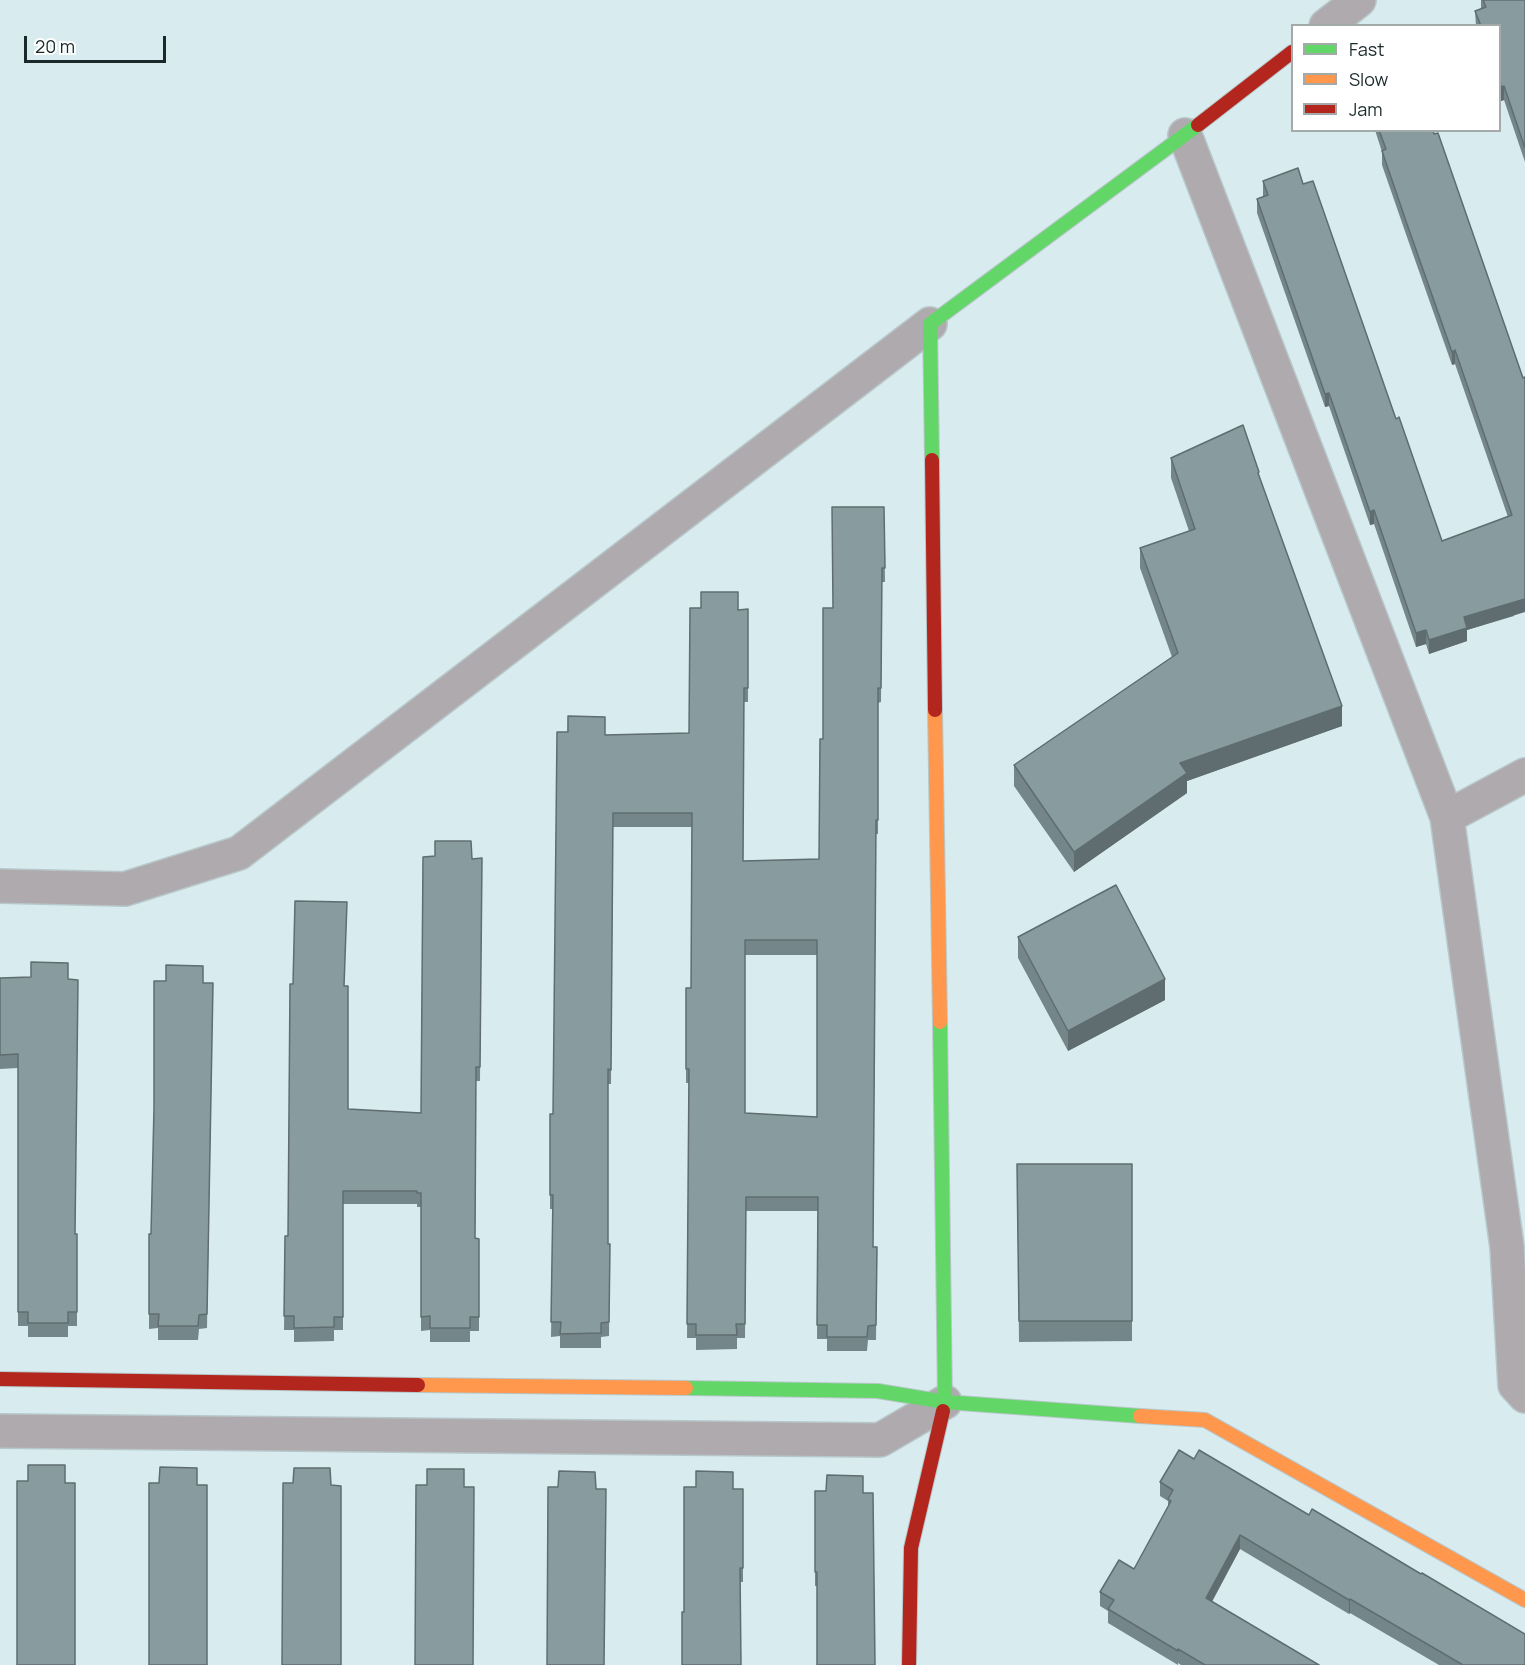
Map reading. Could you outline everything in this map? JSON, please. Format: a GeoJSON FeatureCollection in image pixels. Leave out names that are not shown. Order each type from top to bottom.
{"type":"FeatureCollection","features":[{"type":"Feature","properties":{"kind":"street"},"geometry":{"type":"LineString","coordinates":[[1329,24],[1359,0]]}},
{"type":"Feature","properties":{"kind":"street"},"geometry":{"type":"LineString","coordinates":[[0,886],[125,889],[239,853],[930,324],[1291,54]]}},
{"type":"Feature","properties":{"kind":"street"},"geometry":{"type":"LineString","coordinates":[[1185,135],[1447,818],[1507,1247],[1515,1385],[1525,1396]]}},
{"type":"Feature","properties":{"kind":"street"},"geometry":{"type":"LineString","coordinates":[[909,1665],[911,1548],[945,1402],[930,324]]}},
{"type":"Feature","properties":{"kind":"street"},"geometry":{"type":"LineString","coordinates":[[1447,818],[1525,774]]}},
{"type":"Feature","properties":{"kind":"street"},"geometry":{"type":"LineString","coordinates":[[0,1379],[879,1391],[945,1402],[1205,1420],[1525,1600]]}},
{"type":"Feature","properties":{"kind":"street"},"geometry":{"type":"LineString","coordinates":[[0,1431],[880,1440],[945,1402]]}},
{"type":"Feature","properties":{"kind":"building"},"geometry":{"type":"Polygon","coordinates":[[[1483,0],[1525,0],[1525,148],[1504,86],[1501,87],[1501,24],[1480,24],[1475,11],[1486,7],[1483,0]]]}},
{"type":"Feature","properties":{"kind":"building"},"geometry":{"type":"Polygon","coordinates":[[[1380,132],[1438,133],[1523,378],[1525,377],[1525,599],[1464,617],[1467,628],[1429,640],[1426,630],[1416,633],[1374,510],[1370,512],[1329,393],[1325,394],[1257,199],[1268,195],[1263,181],[1298,168],[1303,184],[1313,181],[1396,419],[1399,417],[1442,541],[1512,515],[1455,350],[1452,352],[1408,227],[1382,151],[1386,149],[1380,132]]]}},
{"type":"Feature","properties":{"kind":"building"},"geometry":{"type":"Polygon","coordinates":[[[1243,425],[1258,473],[1342,706],[1180,763],[1187,773],[1074,852],[1014,765],[1178,653],[1140,548],[1195,529],[1171,458],[1243,425]]]}},
{"type":"Feature","properties":{"kind":"building"},"geometry":{"type":"Polygon","coordinates":[[[832,507],[884,507],[885,568],[882,568],[881,688],[878,688],[878,820],[876,820],[873,1247],[877,1247],[876,1325],[868,1326],[867,1337],[827,1337],[827,1325],[817,1325],[818,1197],[746,1197],[745,1324],[736,1324],[737,1335],[696,1335],[696,1324],[687,1324],[689,1069],[686,1069],[686,988],[691,988],[692,813],[613,813],[611,1070],[608,1069],[609,1322],[601,1323],[601,1333],[560,1334],[561,1322],[551,1322],[553,1195],[550,1195],[557,732],[568,732],[568,716],[605,717],[605,735],[689,733],[690,608],[701,608],[701,592],[738,592],[738,610],[748,609],[748,688],[744,688],[743,861],[819,859],[820,739],[823,739],[823,608],[833,608],[832,507]],[[745,940],[745,1113],[817,1117],[817,940],[745,940]]]}},
{"type":"Feature","properties":{"kind":"building"},"geometry":{"type":"Polygon","coordinates":[[[435,841],[471,841],[472,859],[482,858],[480,1067],[476,1067],[475,1238],[479,1239],[479,1317],[470,1317],[470,1328],[430,1328],[430,1316],[421,1317],[421,1193],[417,1191],[343,1191],[343,1317],[334,1317],[334,1327],[294,1328],[294,1316],[284,1316],[285,1236],[288,1236],[290,984],[293,984],[295,901],[347,902],[344,986],[348,986],[348,1109],[421,1113],[423,857],[435,856],[435,841]]]}},
{"type":"Feature","properties":{"kind":"building"},"geometry":{"type":"Polygon","coordinates":[[[1116,885],[1165,979],[1068,1031],[1018,937],[1116,885]]]}},
{"type":"Feature","properties":{"kind":"building"},"geometry":{"type":"Polygon","coordinates":[[[31,962],[68,963],[68,979],[78,980],[75,1234],[77,1234],[77,1312],[68,1312],[68,1323],[28,1323],[28,1312],[18,1312],[18,1054],[0,1055],[0,978],[31,977],[31,962]]]}},
{"type":"Feature","properties":{"kind":"building"},"geometry":{"type":"Polygon","coordinates":[[[166,965],[203,966],[203,983],[213,983],[207,1314],[199,1315],[198,1326],[158,1326],[159,1314],[149,1314],[149,1234],[151,1234],[154,1108],[154,981],[166,981],[166,965]]]}},
{"type":"Feature","properties":{"kind":"building"},"geometry":{"type":"Polygon","coordinates":[[[1017,1164],[1132,1164],[1132,1321],[1019,1321],[1017,1164]]]}},
{"type":"Feature","properties":{"kind":"building"},"geometry":{"type":"Polygon","coordinates":[[[1179,1450],[1194,1459],[1199,1450],[1309,1515],[1312,1509],[1525,1634],[1525,1665],[1463,1665],[1240,1535],[1206,1598],[1319,1665],[1205,1665],[1108,1609],[1114,1600],[1100,1592],[1119,1560],[1134,1569],[1171,1501],[1168,1499],[1173,1490],[1160,1482],[1179,1450]]]}},
{"type":"Feature","properties":{"kind":"building"},"geometry":{"type":"Polygon","coordinates":[[[28,1465],[65,1465],[65,1483],[75,1483],[75,1665],[17,1665],[17,1481],[28,1481],[28,1465]]]}},
{"type":"Feature","properties":{"kind":"building"},"geometry":{"type":"Polygon","coordinates":[[[160,1467],[197,1468],[197,1485],[207,1485],[207,1665],[149,1665],[149,1483],[159,1483],[160,1467]]]}},
{"type":"Feature","properties":{"kind":"building"},"geometry":{"type":"Polygon","coordinates":[[[294,1468],[330,1468],[331,1485],[341,1486],[341,1665],[282,1665],[283,1483],[293,1483],[294,1468]]]}},
{"type":"Feature","properties":{"kind":"building"},"geometry":{"type":"Polygon","coordinates":[[[427,1469],[464,1469],[464,1487],[474,1487],[473,1665],[415,1665],[416,1485],[427,1485],[427,1469]]]}},
{"type":"Feature","properties":{"kind":"building"},"geometry":{"type":"Polygon","coordinates":[[[559,1471],[595,1472],[596,1489],[606,1489],[604,1665],[547,1665],[548,1487],[558,1487],[559,1471]]]}},
{"type":"Feature","properties":{"kind":"building"},"geometry":{"type":"Polygon","coordinates":[[[696,1471],[733,1472],[733,1489],[743,1489],[743,1568],[740,1568],[741,1665],[682,1665],[684,1487],[696,1487],[696,1471]]]}},
{"type":"Feature","properties":{"kind":"building"},"geometry":{"type":"Polygon","coordinates":[[[827,1475],[863,1476],[863,1493],[873,1493],[875,1665],[817,1665],[815,1491],[826,1491],[827,1475]]]}},
{"type":"Feature","properties":{"kind":"traffic: fast"},"geometry":{"type":"LineString","coordinates":[[932,460],[930,324],[1198,125]]}},
{"type":"Feature","properties":{"kind":"traffic: fast"},"geometry":{"type":"LineString","coordinates":[[940,1022],[945,1402],[943,1411]]}},
{"type":"Feature","properties":{"kind":"traffic: fast"},"geometry":{"type":"LineString","coordinates":[[686,1388],[878,1391],[945,1402],[1140,1416]]}},
{"type":"Feature","properties":{"kind":"traffic: slow"},"geometry":{"type":"LineString","coordinates":[[935,710],[940,1022]]}},
{"type":"Feature","properties":{"kind":"traffic: slow"},"geometry":{"type":"LineString","coordinates":[[418,1385],[686,1388]]}},
{"type":"Feature","properties":{"kind":"traffic: slow"},"geometry":{"type":"LineString","coordinates":[[1140,1416],[1205,1420],[1525,1600]]}},
{"type":"Feature","properties":{"kind":"traffic: jam"},"geometry":{"type":"LineString","coordinates":[[1198,125],[1291,53]]}},
{"type":"Feature","properties":{"kind":"traffic: jam"},"geometry":{"type":"LineString","coordinates":[[932,460],[935,710]]}},
{"type":"Feature","properties":{"kind":"traffic: jam"},"geometry":{"type":"LineString","coordinates":[[0,1379],[418,1385]]}},
{"type":"Feature","properties":{"kind":"traffic: jam"},"geometry":{"type":"LineString","coordinates":[[909,1665],[911,1548],[943,1411]]}}]}
